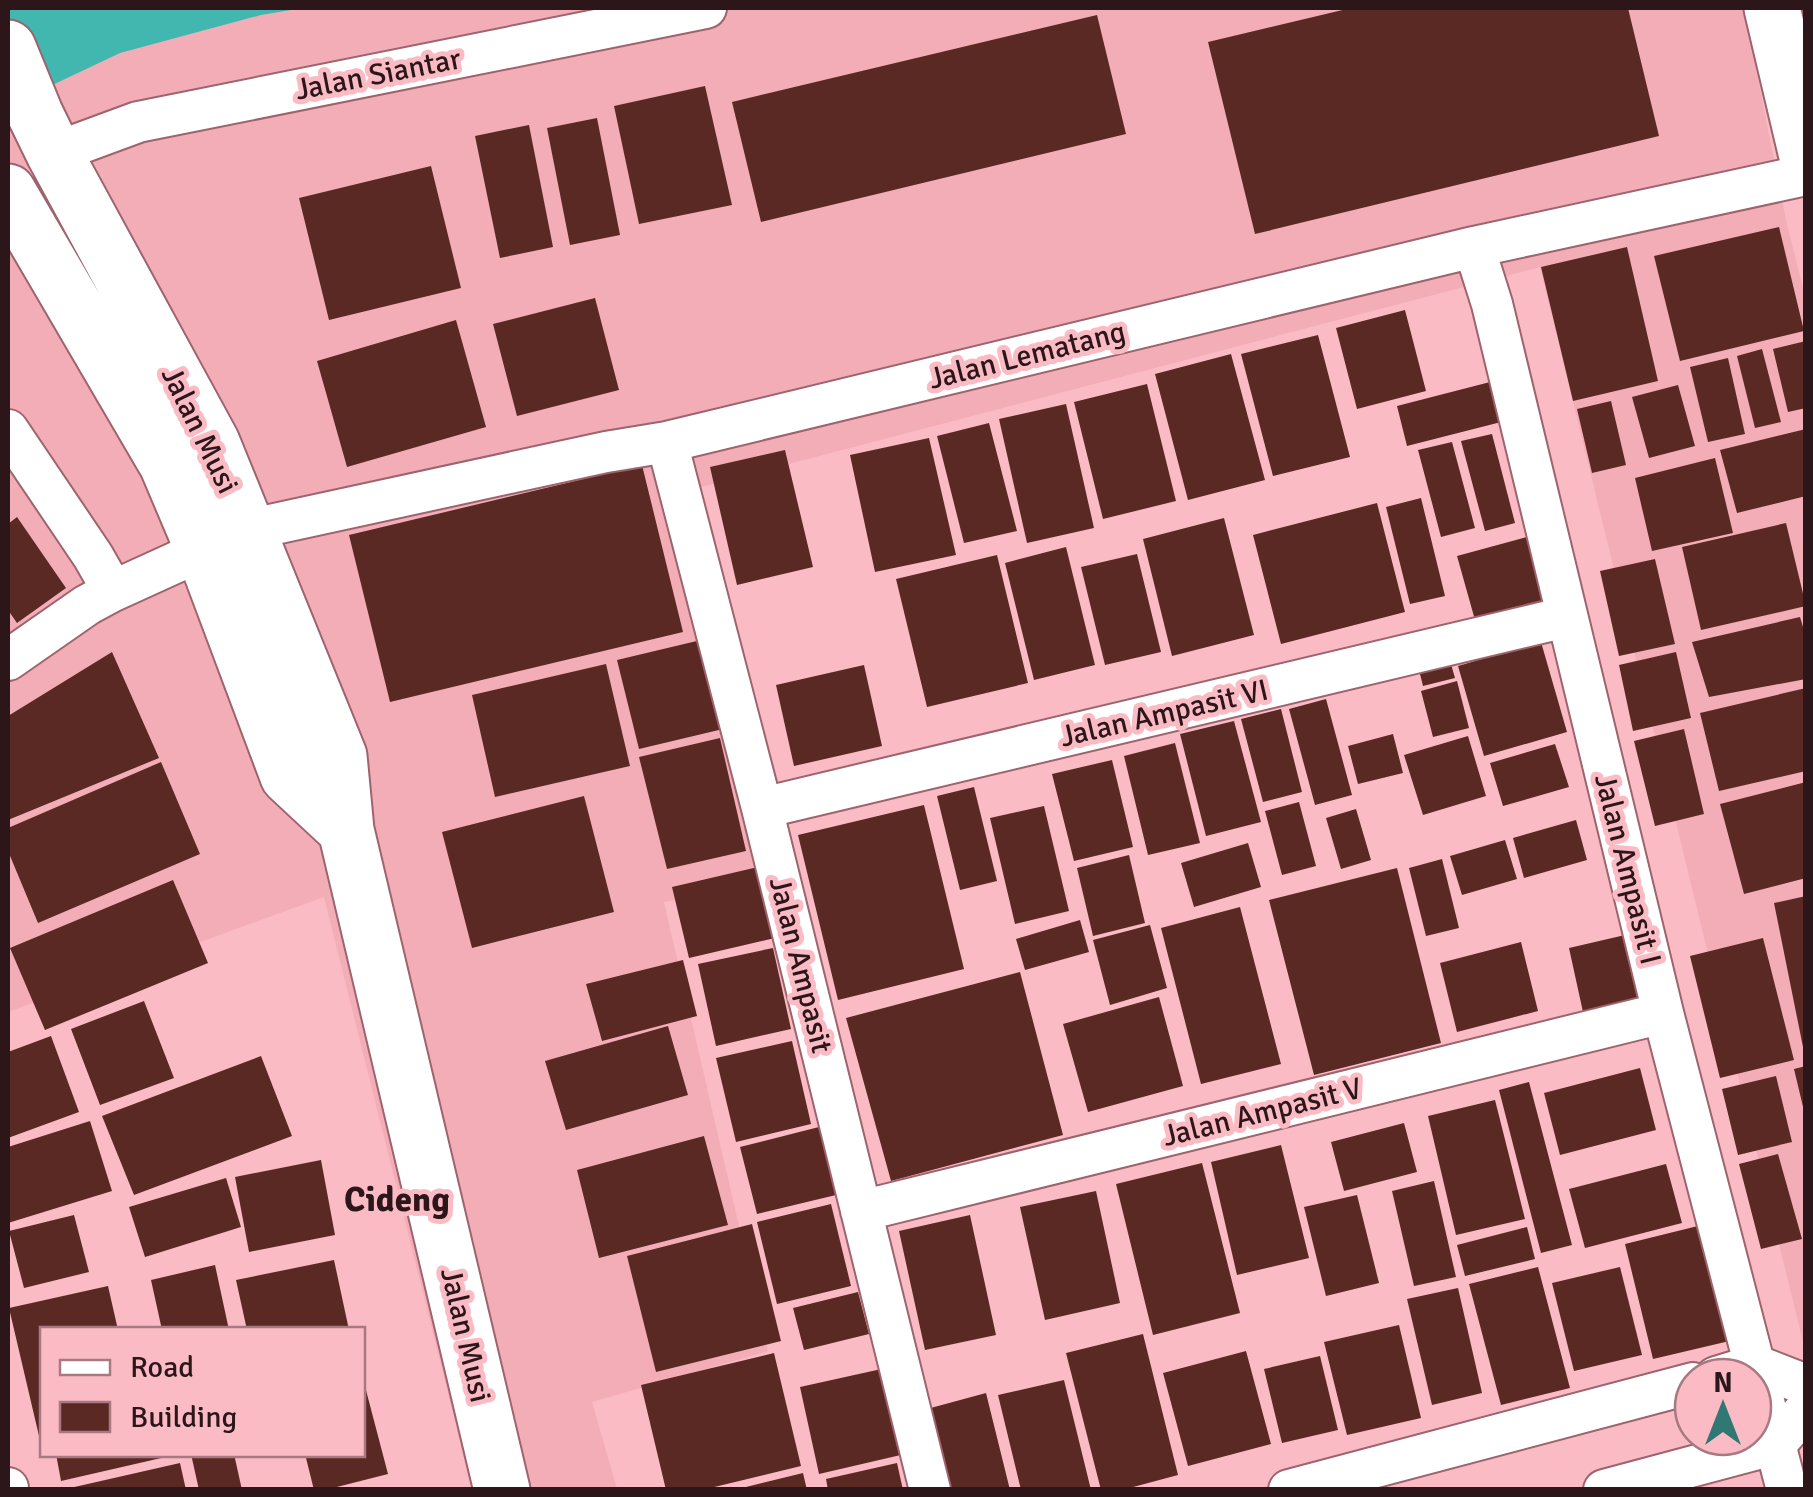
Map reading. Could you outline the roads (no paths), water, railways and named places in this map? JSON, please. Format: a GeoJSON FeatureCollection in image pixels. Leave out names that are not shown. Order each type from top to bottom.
{"type":"FeatureCollection","features":[{"type":"Feature","properties":{"kind":"street","name":"Jalan Siantar"},"geometry":{"type":"LineString","coordinates":[[45,134],[138,122],[706,8]]}},
{"type":"Feature","properties":{"kind":"street"},"geometry":{"type":"LineString","coordinates":[[1772,8],[1806,152]]}},
{"type":"Feature","properties":{"kind":"street","name":"Jalan Musi"},"geometry":{"type":"LineString","coordinates":[[8,48],[45,134],[212,443],[225,539]]}},
{"type":"Feature","properties":{"kind":"street","name":"Jalan Lematang"},"geometry":{"type":"LineString","coordinates":[[8,660],[87,605],[225,539],[606,452],[667,442],[1474,247],[1806,175]]}},
{"type":"Feature","properties":{"kind":"street","name":"Jalan Musi"},"geometry":{"type":"LineString","coordinates":[[8,192],[168,464],[225,539],[339,756],[346,830],[502,1490]]}},
{"type":"Feature","properties":{"kind":"street","name":"Jalan Ampasit I"},"geometry":{"type":"LineString","coordinates":[[1474,247],[1492,304],[1664,1013],[1753,1357]]}},
{"type":"Feature","properties":{"kind":"street"},"geometry":{"type":"LineString","coordinates":[[8,430],[113,591]]}},
{"type":"Feature","properties":{"kind":"street","name":"Jalan Ampasit"},"geometry":{"type":"LineString","coordinates":[[667,442],[762,808],[930,1490]]}},
{"type":"Feature","properties":{"kind":"street","name":"Jalan Ampasit VI"},"geometry":{"type":"LineString","coordinates":[[762,808],[1566,617]]}},
{"type":"Feature","properties":{"kind":"street","name":"Jalan Ampasit V"},"geometry":{"type":"LineString","coordinates":[[861,1211],[1664,1013]]}},
{"type":"Feature","properties":{"kind":"street"},"geometry":{"type":"LineString","coordinates":[[1773,1373],[1806,1385]]}},
{"type":"Feature","properties":{"kind":"street"},"geometry":{"type":"LineString","coordinates":[[1289,1490],[1673,1389]]}},
{"type":"Feature","properties":{"kind":"street"},"geometry":{"type":"LineString","coordinates":[[1604,1490],[1776,1444],[1806,1409]]}},
{"type":"Feature","properties":{"kind":"street","name":"Jalan Ampasit I"},"geometry":{"type":"LineString","coordinates":[[1773,1433],[1787,1490]]}},
{"type":"Feature","properties":{"kind":"water"},"geometry":{"type":"Polygon","coordinates":[[[8,8],[303,8],[261,15],[120,53],[8,106],[8,8]]]}},
{"type":"Feature","properties":{"kind":"district","name":"Cideng"},"geometry":{"type":"Point","coordinates":[397,1199]}}]}
